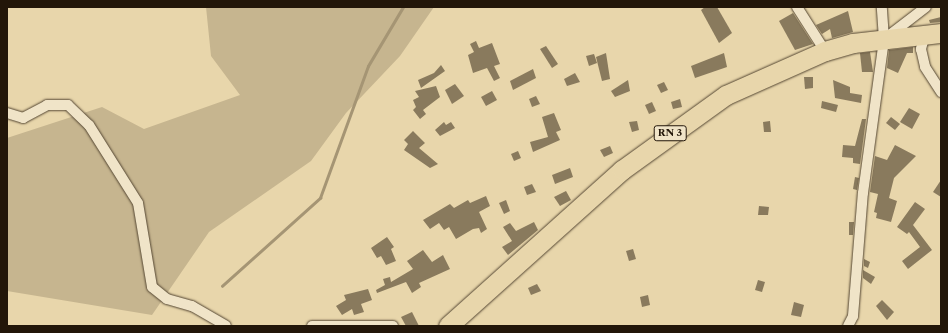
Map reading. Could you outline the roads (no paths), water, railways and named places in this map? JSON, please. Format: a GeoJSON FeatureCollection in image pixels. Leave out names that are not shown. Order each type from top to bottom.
{"type":"FeatureCollection","features":[{"type":"Feature","properties":{"kind":"highway","name":"RN 3"},"geometry":{"type":"LineString","coordinates":[[448,326],[657,142],[726,95],[825,51],[884,39],[933,33]]}},
{"type":"Feature","properties":{"kind":"street"},"geometry":{"type":"LineString","coordinates":[[797,7],[825,51]]}},
{"type":"Feature","properties":{"kind":"street"},"geometry":{"type":"LineString","coordinates":[[848,326],[853,316],[863,193],[884,39],[882,7]]}},
{"type":"Feature","properties":{"kind":"street"},"geometry":{"type":"LineString","coordinates":[[884,39],[926,7]]}},
{"type":"Feature","properties":{"kind":"street"},"geometry":{"type":"LineString","coordinates":[[933,33],[921,49],[925,67],[941,92]]}},
{"type":"Feature","properties":{"kind":"street"},"geometry":{"type":"LineString","coordinates":[[7,113],[23,118],[47,104],[68,105],[89,125],[138,203],[152,287],[167,299],[192,306],[226,326]]}},
{"type":"Feature","properties":{"kind":"street"},"geometry":{"type":"LineString","coordinates":[[312,326],[393,326]]}},
{"type":"Feature","properties":{"kind":"waterway"},"geometry":{"type":"LineString","coordinates":[[222,286],[320,198],[368,66],[403,7]]}}]}
